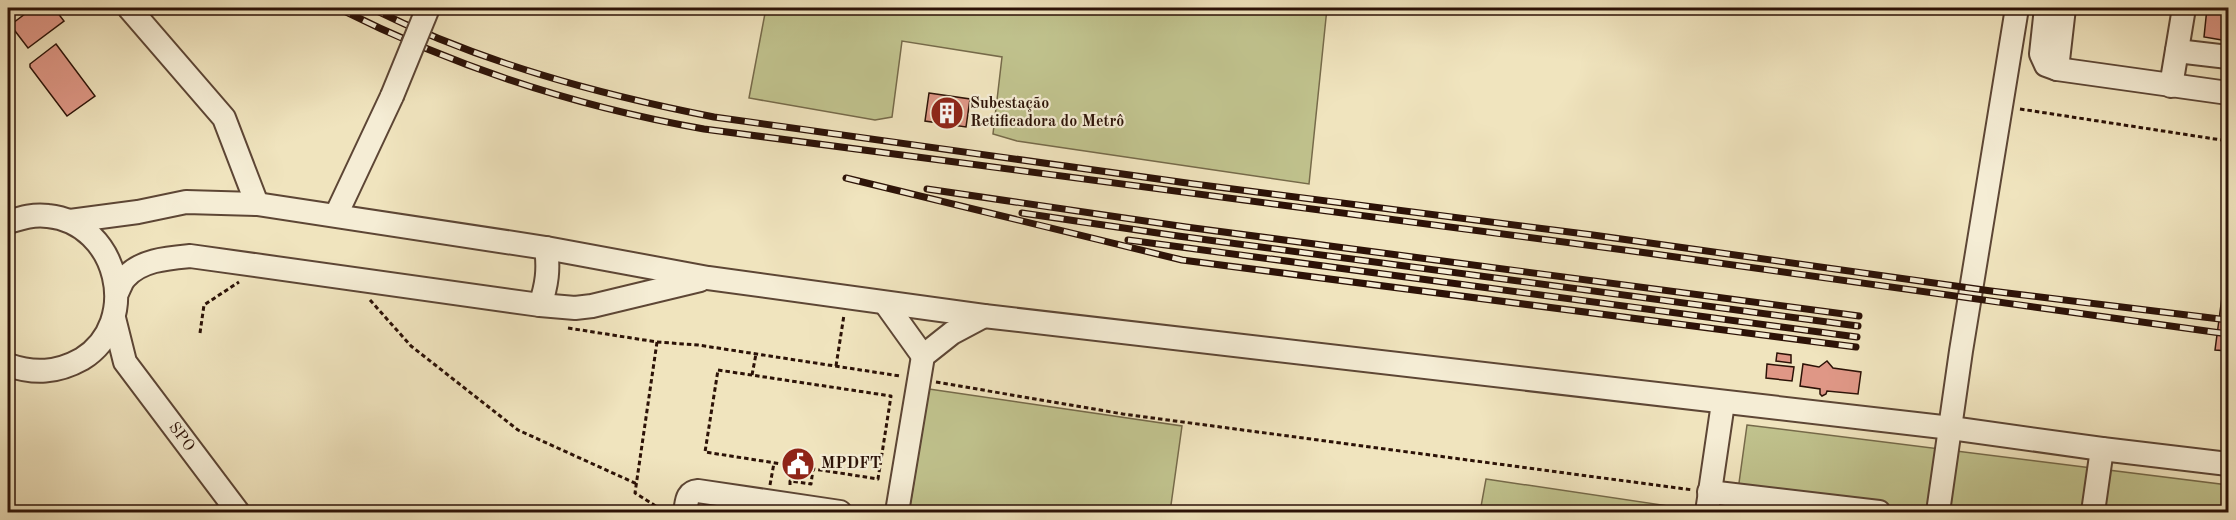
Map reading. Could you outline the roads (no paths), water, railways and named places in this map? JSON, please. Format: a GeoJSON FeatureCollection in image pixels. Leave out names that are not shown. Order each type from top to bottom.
{"type":"FeatureCollection","features":[{"type":"Feature","properties":{"kind":"street"},"geometry":{"type":"LineString","coordinates":[[129,8],[224,118],[257,204]]}},
{"type":"Feature","properties":{"kind":"street"},"geometry":{"type":"LineString","coordinates":[[336,215],[392,96],[428,8]]}},
{"type":"Feature","properties":{"kind":"street"},"geometry":{"type":"LineString","coordinates":[[1938,513],[1961,351],[2017,8]]}},
{"type":"Feature","properties":{"kind":"street"},"geometry":{"type":"LineString","coordinates":[[2046,8],[2041,54],[2046,65],[2057,69],[2229,93]]}},
{"type":"Feature","properties":{"kind":"street"},"geometry":{"type":"LineString","coordinates":[[2057,69],[2064,8]]}},
{"type":"Feature","properties":{"kind":"street"},"geometry":{"type":"LineString","coordinates":[[2171,86],[2184,8]]}},
{"type":"Feature","properties":{"kind":"street"},"geometry":{"type":"LineString","coordinates":[[2177,51],[2229,57]]}},
{"type":"Feature","properties":{"kind":"street"},"geometry":{"type":"LineString","coordinates":[[70,222],[186,202],[257,204],[546,248],[708,278],[846,298],[1723,403],[1951,428],[2229,464]]}},
{"type":"Feature","properties":{"kind":"street"},"geometry":{"type":"LineString","coordinates":[[8,222],[27,216],[49,216],[70,222],[89,233],[104,249],[114,269],[118,291],[114,318],[104,338],[90,354],[70,366],[48,372],[25,371],[8,365]]}},
{"type":"Feature","properties":{"kind":"street"},"geometry":{"type":"LineString","coordinates":[[540,305],[547,285],[546,248]]}},
{"type":"Feature","properties":{"kind":"street"},"geometry":{"type":"LineString","coordinates":[[118,291],[125,278],[138,268],[161,259],[190,256],[575,308],[708,278]]}},
{"type":"Feature","properties":{"kind":"street"},"geometry":{"type":"LineString","coordinates":[[885,303],[923,356]]}},
{"type":"Feature","properties":{"kind":"street"},"geometry":{"type":"LineString","coordinates":[[897,513],[895,472],[923,356],[952,333],[984,316]]}},
{"type":"Feature","properties":{"kind":"street","name":"SPO"},"geometry":{"type":"LineString","coordinates":[[114,318],[125,362],[238,513]]}},
{"type":"Feature","properties":{"kind":"street"},"geometry":{"type":"LineString","coordinates":[[90,354],[109,354],[125,362]]}},
{"type":"Feature","properties":{"kind":"street"},"geometry":{"type":"LineString","coordinates":[[1723,403],[1708,502],[1879,513]]}},
{"type":"Feature","properties":{"kind":"street"},"geometry":{"type":"LineString","coordinates":[[2093,513],[2102,449]]}},
{"type":"Feature","properties":{"kind":"street"},"geometry":{"type":"LineString","coordinates":[[685,513],[688,495],[698,491],[840,513]]}},
{"type":"Feature","properties":{"kind":"railway"},"geometry":{"type":"LineString","coordinates":[[338,8],[426,48],[516,82],[609,109],[704,129],[1647,253],[2228,334]]}},
{"type":"Feature","properties":{"kind":"railway"},"geometry":{"type":"LineString","coordinates":[[371,8],[454,45],[539,74],[626,98],[714,117],[1991,291],[2228,320]]}},
{"type":"Feature","properties":{"kind":"railway"},"geometry":{"type":"LineString","coordinates":[[846,178],[1182,260],[1856,347]]}},
{"type":"Feature","properties":{"kind":"railway"},"geometry":{"type":"LineString","coordinates":[[927,189],[1186,227],[1859,316]]}},
{"type":"Feature","properties":{"kind":"railway"},"geometry":{"type":"LineString","coordinates":[[1022,213],[1178,236],[1858,326]]}},
{"type":"Feature","properties":{"kind":"railway"},"geometry":{"type":"LineString","coordinates":[[1128,240],[1857,337]]}},
{"type":"Feature","properties":{"kind":"place","name":"Subestação Retificadora do Metrô"},"geometry":{"type":"Point","coordinates":[947,113]}},
{"type":"Feature","properties":{"kind":"place","name":"MPDFT"},"geometry":{"type":"Point","coordinates":[798,464]}}]}
